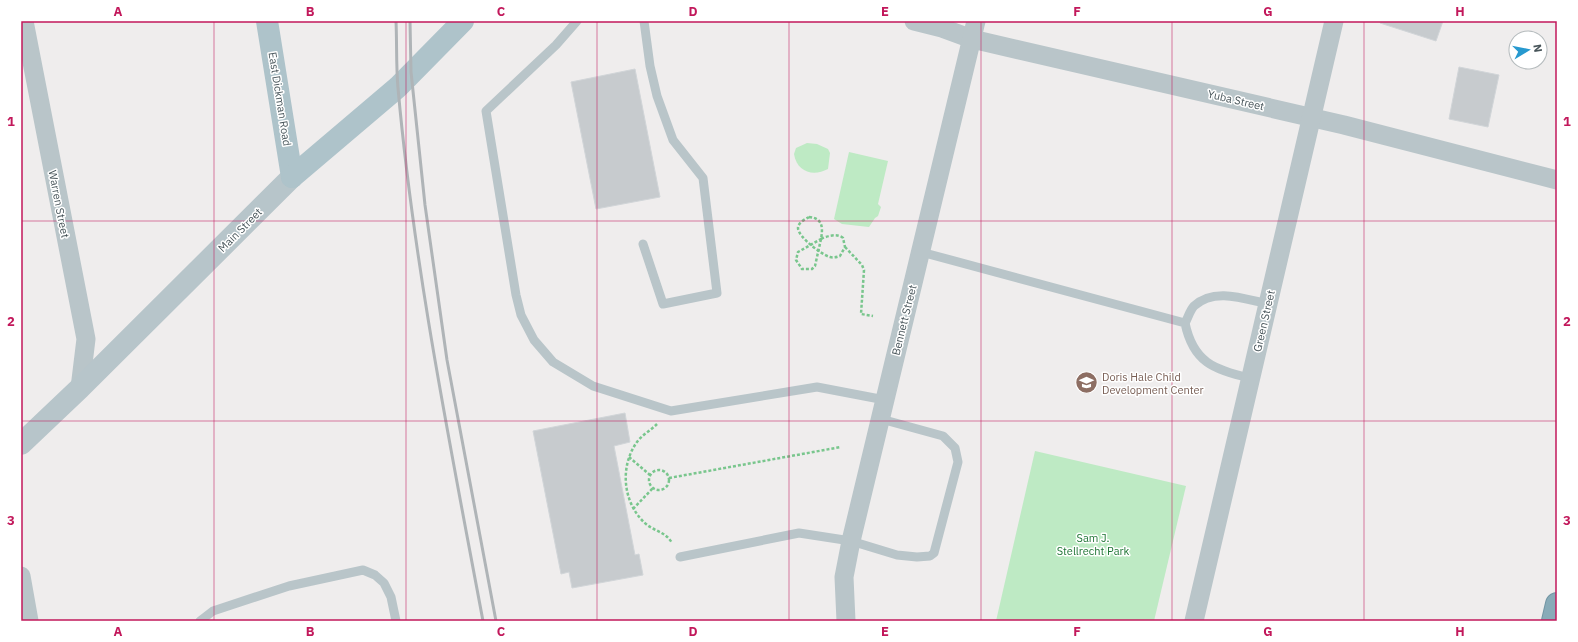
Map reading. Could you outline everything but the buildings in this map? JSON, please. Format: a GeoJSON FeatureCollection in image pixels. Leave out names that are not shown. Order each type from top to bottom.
{"type":"FeatureCollection","features":[{"type":"Feature","properties":{"kind":"highway"},"geometry":{"type":"LineString","coordinates":[[1553,621],[1557,604]]}},
{"type":"Feature","properties":{"kind":"main road","name":"East Dickman Road"},"geometry":{"type":"LineString","coordinates":[[267,21],[292,177]]}},
{"type":"Feature","properties":{"kind":"main road","name":"Main Street"},"geometry":{"type":"LineString","coordinates":[[292,177],[398,87],[463,21]]}},
{"type":"Feature","properties":{"kind":"street","name":"Warren Street"},"geometry":{"type":"LineString","coordinates":[[24,21],[86,339],[80,388]]}},
{"type":"Feature","properties":{"kind":"street","name":"Yuba Street"},"geometry":{"type":"LineString","coordinates":[[914,21],[942,28],[974,30],[1310,118],[1557,180]]}},
{"type":"Feature","properties":{"kind":"street","name":"Green Street"},"geometry":{"type":"LineString","coordinates":[[1194,621],[1310,118],[1334,21]]}},
{"type":"Feature","properties":{"kind":"street","name":"Bennett Street"},"geometry":{"type":"LineString","coordinates":[[846,621],[844,577],[851,541],[974,30]]}},
{"type":"Feature","properties":{"kind":"street","name":"Main Street"},"geometry":{"type":"LineString","coordinates":[[21,444],[80,388],[292,177]]}},
{"type":"Feature","properties":{"kind":"street"},"geometry":{"type":"LineString","coordinates":[[21,576],[29,621]]}},
{"type":"Feature","properties":{"kind":"lane"},"geometry":{"type":"LineString","coordinates":[[577,21],[556,45],[486,111],[516,295],[521,316],[534,340],[553,362],[593,386],[671,411],[817,387],[885,400]]}},
{"type":"Feature","properties":{"kind":"lane"},"geometry":{"type":"LineString","coordinates":[[643,244],[663,304],[717,293],[703,178],[673,140],[657,96],[650,66],[644,21]]}},
{"type":"Feature","properties":{"kind":"lane"},"geometry":{"type":"LineString","coordinates":[[921,252],[1185,323]]}},
{"type":"Feature","properties":{"kind":"lane"},"geometry":{"type":"LineString","coordinates":[[1250,378],[1228,373],[1205,361],[1195,351],[1189,340],[1185,323],[1194,307],[1208,298],[1220,295],[1268,304]]}},
{"type":"Feature","properties":{"kind":"lane"},"geometry":{"type":"LineString","coordinates":[[680,557],[789,534],[816,534],[851,541],[897,555],[917,557],[930,556],[934,553],[958,462],[955,448],[943,436],[881,419]]}},
{"type":"Feature","properties":{"kind":"lane"},"geometry":{"type":"LineString","coordinates":[[200,621],[214,611],[289,586],[363,570],[375,575],[384,583],[391,597],[396,621]]}},
{"type":"Feature","properties":{"kind":"path"},"geometry":{"type":"LineString","coordinates":[[821,239],[818,251],[815,266],[812,269],[805,270],[800,268],[796,260],[796,256],[798,252],[810,244],[821,239],[840,235],[845,242],[845,247],[840,256],[835,258],[827,256],[818,251],[810,244],[799,234],[798,227],[809,217],[814,217],[822,224],[823,227],[821,239]]}},
{"type":"Feature","properties":{"kind":"path"},"geometry":{"type":"LineString","coordinates":[[845,247],[862,265],[861,314],[873,316]]}},
{"type":"Feature","properties":{"kind":"path"},"geometry":{"type":"LineString","coordinates":[[671,411],[637,442],[629,457],[625,477],[627,495],[633,509],[646,524],[669,537],[680,557]]}},
{"type":"Feature","properties":{"kind":"path"},"geometry":{"type":"LineString","coordinates":[[669,478],[841,447]]}},
{"type":"Feature","properties":{"kind":"path"},"geometry":{"type":"LineString","coordinates":[[629,457],[650,475]]}},
{"type":"Feature","properties":{"kind":"path"},"geometry":{"type":"LineString","coordinates":[[654,470],[661,470],[666,473],[669,478],[665,488],[659,490],[652,488],[649,482],[650,475],[654,470]]}},
{"type":"Feature","properties":{"kind":"path"},"geometry":{"type":"LineString","coordinates":[[633,509],[652,488]]}},
{"type":"Feature","properties":{"kind":"green space"},"geometry":{"type":"Polygon","coordinates":[[[807,143],[817,144],[828,149],[830,153],[828,169],[817,173],[811,173],[802,169],[798,165],[794,154],[796,148],[807,143]]]}},
{"type":"Feature","properties":{"kind":"green space"},"geometry":{"type":"Polygon","coordinates":[[[849,152],[888,161],[878,204],[881,207],[878,216],[869,227],[842,224],[834,219],[849,152]]]}},
{"type":"Feature","properties":{"kind":"green space","name":"Sam J. Stellrecht Park"},"geometry":{"type":"Polygon","coordinates":[[[1035,451],[1186,486],[1154,621],[996,621],[1035,451]]]}},
{"type":"Feature","properties":{"kind":"railway"},"geometry":{"type":"LineString","coordinates":[[396,21],[398,88],[413,222],[434,355],[483,621]]}},
{"type":"Feature","properties":{"kind":"railway"},"geometry":{"type":"LineString","coordinates":[[410,21],[411,72],[425,205],[447,360],[496,621]]}},
{"type":"Feature","properties":{"kind":"place","name":"Doris Hale Child Development Center"},"geometry":{"type":"Point","coordinates":[1087,383]}}]}
